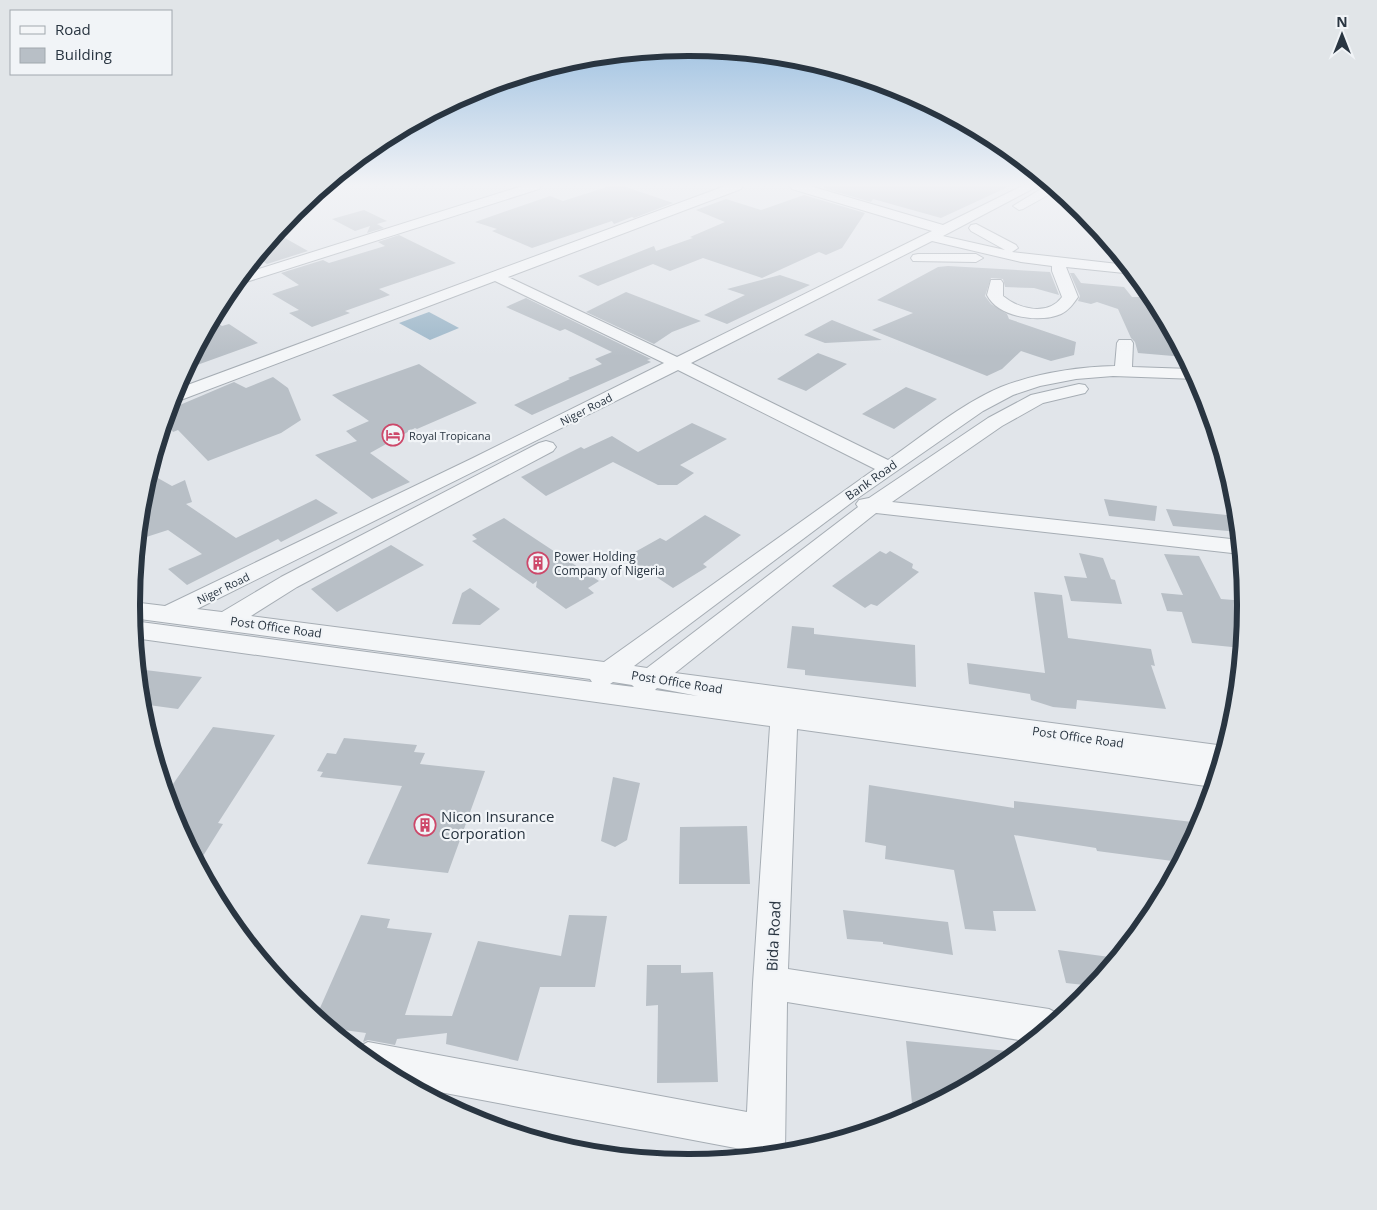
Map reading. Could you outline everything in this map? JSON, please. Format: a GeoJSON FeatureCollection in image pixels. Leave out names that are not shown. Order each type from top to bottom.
{"type":"FeatureCollection","features":[{"type":"Feature","properties":{"kind":"street"},"geometry":{"type":"LineString","coordinates":[[249,277],[357,242]]}},
{"type":"Feature","properties":{"kind":"street"},"geometry":{"type":"LineString","coordinates":[[183,393],[585,242]]}},
{"type":"Feature","properties":{"kind":"street","name":"Niger Road"},"geometry":{"type":"LineString","coordinates":[[168,614],[488,468],[929,242]]}},
{"type":"Feature","properties":{"kind":"street","name":"Niger Road"},"geometry":{"type":"LineString","coordinates":[[685,367],[918,258],[936,242]]}},
{"type":"Feature","properties":{"kind":"street"},"geometry":{"type":"LineString","coordinates":[[974,242],[1059,263],[1122,269]]}},
{"type":"Feature","properties":{"kind":"street"},"geometry":{"type":"LineString","coordinates":[[999,242],[1016,253]]}},
{"type":"Feature","properties":{"kind":"street"},"geometry":{"type":"LineString","coordinates":[[918,258],[1016,253],[1117,262]]}},
{"type":"Feature","properties":{"kind":"street"},"geometry":{"type":"LineString","coordinates":[[996,283],[995,295],[998,300],[1013,308],[1031,314],[1047,314],[1061,308],[1070,297],[1059,270],[1059,263]]}},
{"type":"Feature","properties":{"kind":"street"},"geometry":{"type":"LineString","coordinates":[[495,276],[889,468]]}},
{"type":"Feature","properties":{"kind":"street"},"geometry":{"type":"LineString","coordinates":[[1123,371],[1125,343]]}},
{"type":"Feature","properties":{"kind":"street","name":"Bank Road"},"geometry":{"type":"LineString","coordinates":[[588,690],[607,672],[848,496],[977,407],[1007,391],[1036,381],[1068,375],[1123,371],[1186,374]]}},
{"type":"Feature","properties":{"kind":"street","name":"Bank Road"},"geometry":{"type":"LineString","coordinates":[[633,696],[651,678],[691,646],[872,506],[995,422],[1037,399],[1063,391],[1096,386],[1132,384],[1191,386]]}},
{"type":"Feature","properties":{"kind":"street","name":"Niger Road"},"geometry":{"type":"LineString","coordinates":[[199,637],[289,582],[488,468]]}},
{"type":"Feature","properties":{"kind":"street"},"geometry":{"type":"LineString","coordinates":[[848,496],[872,506],[1234,546]]}},
{"type":"Feature","properties":{"kind":"street","name":"Post Office Road"},"geometry":{"type":"LineString","coordinates":[[140,622],[168,614],[226,621],[1216,755]]}},
{"type":"Feature","properties":{"kind":"street","name":"Post Office Road"},"geometry":{"type":"LineString","coordinates":[[141,624],[199,637],[1210,775]]}},
{"type":"Feature","properties":{"kind":"street"},"geometry":{"type":"LineString","coordinates":[[691,646],[696,677],[703,687]]}},
{"type":"Feature","properties":{"kind":"street","name":"Bida Road"},"geometry":{"type":"LineString","coordinates":[[766,1145],[770,983],[784,718]]}},
{"type":"Feature","properties":{"kind":"street"},"geometry":{"type":"LineString","coordinates":[[770,983],[1041,1026]]}},
{"type":"Feature","properties":{"kind":"street"},"geometry":{"type":"LineString","coordinates":[[390,1065],[766,1145]]}},
{"type":"Feature","properties":{"kind":"water"},"geometry":{"type":"Polygon","coordinates":[[[429,312],[459,328],[430,340],[399,323],[429,312]]]}},
{"type":"Feature","properties":{"kind":"building"},"geometry":{"type":"Polygon","coordinates":[[[276,242],[293,242],[308,251],[267,264],[262,261],[276,242]]]}},
{"type":"Feature","properties":{"kind":"building"},"geometry":{"type":"Polygon","coordinates":[[[379,242],[414,242],[456,263],[379,289],[390,295],[345,311],[350,313],[312,327],[289,313],[299,310],[272,294],[299,285],[281,273],[323,260],[329,263],[385,246],[379,242]]]}},
{"type":"Feature","properties":{"kind":"building"},"geometry":{"type":"Polygon","coordinates":[[[519,242],[548,242],[532,248],[519,242]]]}},
{"type":"Feature","properties":{"kind":"building"},"geometry":{"type":"Polygon","coordinates":[[[680,242],[846,242],[842,248],[826,255],[819,252],[762,278],[703,258],[670,271],[653,264],[598,286],[578,276],[654,246],[656,251],[680,242]]]}},
{"type":"Feature","properties":{"kind":"building"},"geometry":{"type":"Polygon","coordinates":[[[938,267],[1050,272],[1059,295],[1034,288],[1005,287],[1003,279],[991,278],[985,296],[991,304],[1007,314],[1009,319],[1076,342],[1074,355],[1051,361],[1021,351],[1002,369],[987,376],[872,330],[913,313],[877,300],[938,267]]]}},
{"type":"Feature","properties":{"kind":"building"},"geometry":{"type":"Polygon","coordinates":[[[1070,273],[1074,273],[1081,283],[1124,287],[1132,297],[1143,297],[1178,356],[1138,353],[1135,342],[1131,338],[1118,309],[1097,302],[1091,304],[1078,301],[1080,296],[1070,273]]]}},
{"type":"Feature","properties":{"kind":"building"},"geometry":{"type":"Polygon","coordinates":[[[780,275],[810,285],[727,324],[704,315],[745,295],[727,289],[780,275]]]}},
{"type":"Feature","properties":{"kind":"building"},"geometry":{"type":"Polygon","coordinates":[[[626,292],[701,321],[672,332],[654,344],[586,312],[626,292]]]}},
{"type":"Feature","properties":{"kind":"building"},"geometry":{"type":"Polygon","coordinates":[[[526,298],[651,359],[647,360],[651,362],[532,415],[514,405],[570,379],[568,378],[602,364],[595,359],[612,352],[565,329],[560,331],[506,307],[526,298]]]}},
{"type":"Feature","properties":{"kind":"building"},"geometry":{"type":"Polygon","coordinates":[[[832,320],[882,340],[825,343],[804,335],[832,320]]]}},
{"type":"Feature","properties":{"kind":"building"},"geometry":{"type":"Polygon","coordinates":[[[218,323],[222,326],[229,324],[258,343],[194,366],[218,323]]]}},
{"type":"Feature","properties":{"kind":"building"},"geometry":{"type":"Polygon","coordinates":[[[818,353],[847,364],[806,391],[777,379],[818,353]]]}},
{"type":"Feature","properties":{"kind":"building"},"geometry":{"type":"Polygon","coordinates":[[[419,364],[477,403],[417,429],[415,428],[370,453],[410,482],[372,499],[315,455],[357,441],[346,431],[369,421],[332,395],[419,364]]]}},
{"type":"Feature","properties":{"kind":"building"},"geometry":{"type":"Polygon","coordinates":[[[273,377],[288,388],[301,420],[281,433],[208,461],[178,430],[173,432],[170,427],[178,406],[234,382],[246,388],[273,377]]]}},
{"type":"Feature","properties":{"kind":"building"},"geometry":{"type":"Polygon","coordinates":[[[906,387],[937,399],[894,429],[862,414],[906,387]]]}},
{"type":"Feature","properties":{"kind":"building"},"geometry":{"type":"Polygon","coordinates":[[[692,423],[727,439],[680,465],[694,473],[677,485],[658,485],[613,462],[546,496],[521,477],[581,447],[584,449],[612,436],[638,452],[692,423]]]}},
{"type":"Feature","properties":{"kind":"building"},"geometry":{"type":"Polygon","coordinates":[[[155,476],[172,486],[185,480],[192,502],[186,504],[236,538],[316,499],[338,513],[281,542],[278,539],[187,585],[168,569],[202,554],[168,530],[144,538],[155,476]]]}},
{"type":"Feature","properties":{"kind":"building"},"geometry":{"type":"Polygon","coordinates":[[[1104,499],[1157,506],[1155,521],[1109,516],[1104,499]]]}},
{"type":"Feature","properties":{"kind":"building"},"geometry":{"type":"Polygon","coordinates":[[[1166,509],[1230,515],[1233,531],[1173,526],[1166,509]]]}},
{"type":"Feature","properties":{"kind":"building"},"geometry":{"type":"Polygon","coordinates":[[[705,515],[741,535],[703,564],[707,567],[673,588],[626,557],[660,538],[666,541],[705,515]]]}},
{"type":"Feature","properties":{"kind":"building","name":"Power Holding Company of Nigeria"},"geometry":{"type":"Polygon","coordinates":[[[504,518],[599,581],[588,588],[594,593],[566,609],[536,587],[537,581],[533,584],[472,541],[477,539],[472,535],[504,518]]]}},
{"type":"Feature","properties":{"kind":"building"},"geometry":{"type":"Polygon","coordinates":[[[391,545],[424,565],[337,612],[311,589],[391,545]]]}},
{"type":"Feature","properties":{"kind":"building"},"geometry":{"type":"Polygon","coordinates":[[[880,551],[886,554],[890,551],[913,564],[912,568],[919,572],[877,606],[871,604],[865,608],[832,586],[880,551]]]}},
{"type":"Feature","properties":{"kind":"building"},"geometry":{"type":"Polygon","coordinates":[[[1079,553],[1103,558],[1111,579],[1115,580],[1122,604],[1071,601],[1064,576],[1087,578],[1079,553]]]}},
{"type":"Feature","properties":{"kind":"building"},"geometry":{"type":"Polygon","coordinates":[[[1164,554],[1199,556],[1221,599],[1237,600],[1235,647],[1192,643],[1182,612],[1167,611],[1161,593],[1183,595],[1164,554]]]}},
{"type":"Feature","properties":{"kind":"building"},"geometry":{"type":"Polygon","coordinates":[[[470,588],[500,609],[480,625],[452,624],[462,593],[470,588]]]}},
{"type":"Feature","properties":{"kind":"building"},"geometry":{"type":"Polygon","coordinates":[[[1034,592],[1062,595],[1068,638],[1151,649],[1155,666],[1151,665],[1166,709],[1077,700],[1076,709],[1053,707],[1031,700],[1030,694],[969,684],[967,663],[1045,673],[1034,592]]]}},
{"type":"Feature","properties":{"kind":"building"},"geometry":{"type":"Polygon","coordinates":[[[792,626],[814,628],[814,634],[915,645],[916,687],[805,675],[805,670],[787,668],[792,626]]]}},
{"type":"Feature","properties":{"kind":"building"},"geometry":{"type":"Polygon","coordinates":[[[143,670],[202,677],[178,709],[149,705],[143,670]]]}},
{"type":"Feature","properties":{"kind":"building"},"geometry":{"type":"Polygon","coordinates":[[[213,727],[275,735],[218,823],[223,824],[202,858],[171,787],[213,727]]]}},
{"type":"Feature","properties":{"kind":"building","name":"Nicon Insurance Corporation"},"geometry":{"type":"Polygon","coordinates":[[[344,738],[417,745],[414,752],[425,753],[420,764],[485,771],[448,873],[367,864],[402,786],[320,777],[323,772],[317,771],[327,753],[336,754],[344,738]]]}},
{"type":"Feature","properties":{"kind":"building"},"geometry":{"type":"Polygon","coordinates":[[[613,777],[640,783],[627,840],[615,847],[601,841],[613,777]]]}},
{"type":"Feature","properties":{"kind":"building"},"geometry":{"type":"Polygon","coordinates":[[[869,785],[1014,808],[1014,801],[1192,822],[1174,861],[1097,851],[1096,848],[1014,835],[1036,911],[993,911],[996,931],[965,929],[954,870],[885,859],[886,846],[865,842],[869,785]]]}},
{"type":"Feature","properties":{"kind":"building"},"geometry":{"type":"Polygon","coordinates":[[[747,826],[750,884],[679,884],[680,827],[747,826]]]}},
{"type":"Feature","properties":{"kind":"building"},"geometry":{"type":"Polygon","coordinates":[[[843,910],[948,922],[953,955],[883,944],[883,942],[847,939],[843,910]]]}},
{"type":"Feature","properties":{"kind":"building"},"geometry":{"type":"Polygon","coordinates":[[[361,915],[390,919],[387,928],[432,933],[405,1015],[452,1016],[478,941],[561,956],[569,915],[607,916],[595,987],[540,987],[518,1061],[446,1044],[447,1033],[397,1039],[395,1045],[368,1040],[363,1042],[366,1033],[341,1030],[319,1010],[361,915]]]}},
{"type":"Feature","properties":{"kind":"building"},"geometry":{"type":"Polygon","coordinates":[[[1058,950],[1109,957],[1084,985],[1066,983],[1058,950]]]}},
{"type":"Feature","properties":{"kind":"building"},"geometry":{"type":"Polygon","coordinates":[[[647,965],[681,965],[681,973],[713,972],[718,1082],[657,1083],[658,1005],[646,1006],[647,965]]]}},
{"type":"Feature","properties":{"kind":"building"},"geometry":{"type":"Polygon","coordinates":[[[906,1041],[1007,1051],[963,1080],[912,1106],[906,1041]]]}},
{"type":"Feature","properties":{"kind":"place","name":"Royal Tropicana"},"geometry":{"type":"Point","coordinates":[393,435]}},
{"type":"Feature","properties":{"kind":"place","name":"Power Holding Company of Nigeria"},"geometry":{"type":"Point","coordinates":[538,563]}},
{"type":"Feature","properties":{"kind":"place","name":"Nicon Insurance Corporation"},"geometry":{"type":"Point","coordinates":[425,825]}}]}
